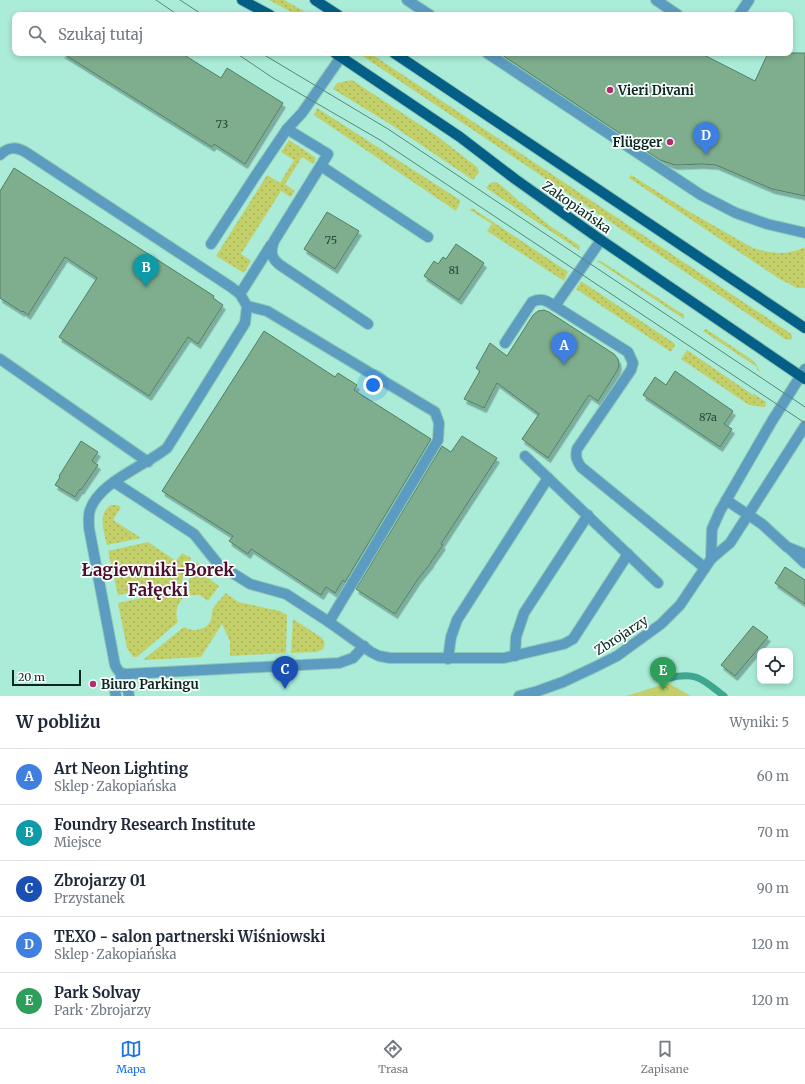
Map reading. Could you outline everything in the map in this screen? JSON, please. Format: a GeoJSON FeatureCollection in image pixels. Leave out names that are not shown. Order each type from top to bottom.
{"type":"FeatureCollection","features":[{"type":"Feature","properties":{"kind":"main road"},"geometry":{"type":"LineString","coordinates":[[242,0],[264,12]]}},
{"type":"Feature","properties":{"kind":"main road"},"geometry":{"type":"LineString","coordinates":[[315,0],[333,12]]}},
{"type":"Feature","properties":{"kind":"main road","name":"Zakopiańska"},"geometry":{"type":"LineString","coordinates":[[339,56],[460,137],[514,178],[601,240],[804,375]]}},
{"type":"Feature","properties":{"kind":"main road","name":"Zakopiańska"},"geometry":{"type":"LineString","coordinates":[[398,56],[805,328]]}},
{"type":"Feature","properties":{"kind":"street"},"geometry":{"type":"LineString","coordinates":[[407,0],[425,12]]}},
{"type":"Feature","properties":{"kind":"street"},"geometry":{"type":"LineString","coordinates":[[656,0],[674,12]]}},
{"type":"Feature","properties":{"kind":"street"},"geometry":{"type":"LineString","coordinates":[[741,12],[747,1]]}},
{"type":"Feature","properties":{"kind":"street"},"geometry":{"type":"LineString","coordinates":[[211,244],[287,129],[302,113],[337,56]]}},
{"type":"Feature","properties":{"kind":"street"},"geometry":{"type":"LineString","coordinates":[[492,56],[701,195],[736,214],[767,224],[805,233]]}},
{"type":"Feature","properties":{"kind":"street"},"geometry":{"type":"LineString","coordinates":[[240,294],[328,154],[287,129]]}},
{"type":"Feature","properties":{"kind":"street"},"geometry":{"type":"LineString","coordinates":[[0,155],[9,149],[15,148],[27,153],[230,287],[240,294],[247,306],[245,323],[167,448],[148,462],[114,482],[103,491],[96,499],[88,518],[88,528],[115,665],[128,690],[129,696]]}},
{"type":"Feature","properties":{"kind":"street"},"geometry":{"type":"LineString","coordinates":[[321,166],[428,237]]}},
{"type":"Feature","properties":{"kind":"street"},"geometry":{"type":"LineString","coordinates":[[555,306],[601,240]]}},
{"type":"Feature","properties":{"kind":"street"},"geometry":{"type":"LineString","coordinates":[[274,241],[271,252],[275,261],[368,324]]}},
{"type":"Feature","properties":{"kind":"street"},"geometry":{"type":"LineString","coordinates":[[505,343],[532,302],[543,299],[628,352],[633,363],[632,370],[577,450],[577,462],[581,467],[705,568]]}},
{"type":"Feature","properties":{"kind":"street"},"geometry":{"type":"LineString","coordinates":[[247,306],[267,311],[331,348],[435,412],[439,424],[438,440],[329,622]]}},
{"type":"Feature","properties":{"kind":"street"},"geometry":{"type":"LineString","coordinates":[[0,359],[148,462]]}},
{"type":"Feature","properties":{"kind":"street","name":"Zbrojarzy"},"geometry":{"type":"LineString","coordinates":[[710,559],[712,530],[726,500],[772,421],[804,375]]}},
{"type":"Feature","properties":{"kind":"street","name":"Zbrojarzy"},"geometry":{"type":"LineString","coordinates":[[519,696],[538,691],[578,676],[617,656],[652,632],[670,616],[684,599],[710,559],[730,543],[805,426]]}},
{"type":"Feature","properties":{"kind":"street"},"geometry":{"type":"LineString","coordinates":[[525,456],[658,583]]}},
{"type":"Feature","properties":{"kind":"street"},"geometry":{"type":"LineString","coordinates":[[448,659],[451,637],[457,620],[548,478]]}},
{"type":"Feature","properties":{"kind":"street"},"geometry":{"type":"LineString","coordinates":[[114,482],[194,534],[218,564],[250,584],[286,594],[379,656],[390,658],[504,658],[564,644],[572,639],[628,554]]}},
{"type":"Feature","properties":{"kind":"street"},"geometry":{"type":"LineString","coordinates":[[726,500],[762,524],[805,563]]}},
{"type":"Feature","properties":{"kind":"street"},"geometry":{"type":"LineString","coordinates":[[515,656],[516,637],[524,613],[588,515]]}},
{"type":"Feature","properties":{"kind":"street"},"geometry":{"type":"LineString","coordinates":[[787,547],[805,554]]}},
{"type":"Feature","properties":{"kind":"street"},"geometry":{"type":"LineString","coordinates":[[116,696],[115,692],[121,678],[127,674],[339,663],[353,658],[364,646]]}},
{"type":"Feature","properties":{"kind":"green space"},"geometry":{"type":"Polygon","coordinates":[[[269,0],[284,0],[306,12],[291,12],[269,0]]]}},
{"type":"Feature","properties":{"kind":"green space"},"geometry":{"type":"Polygon","coordinates":[[[362,56],[374,56],[790,333],[792,339],[785,339],[362,56]]]}},
{"type":"Feature","properties":{"kind":"green space"},"geometry":{"type":"Polygon","coordinates":[[[352,80],[437,136],[477,167],[479,172],[473,180],[390,124],[333,89],[337,83],[352,80]]]}},
{"type":"Feature","properties":{"kind":"green space"},"geometry":{"type":"Polygon","coordinates":[[[317,108],[460,200],[456,211],[314,115],[317,108]]]}},
{"type":"Feature","properties":{"kind":"green space"},"geometry":{"type":"Polygon","coordinates":[[[289,140],[316,158],[313,164],[302,157],[285,184],[295,191],[291,197],[281,191],[241,254],[251,261],[244,273],[216,256],[267,175],[280,183],[294,160],[281,152],[289,140]]]}},
{"type":"Feature","properties":{"kind":"green space"},"geometry":{"type":"Polygon","coordinates":[[[631,175],[685,209],[751,247],[765,251],[785,253],[805,247],[805,288],[797,288],[778,278],[629,178],[631,175]]]}},
{"type":"Feature","properties":{"kind":"green space"},"geometry":{"type":"Polygon","coordinates":[[[497,182],[519,202],[521,202],[550,226],[580,246],[579,250],[486,188],[490,183],[497,182]]]}},
{"type":"Feature","properties":{"kind":"green space"},"geometry":{"type":"Polygon","coordinates":[[[472,208],[568,272],[564,281],[487,231],[492,224],[470,210],[472,208]]]}},
{"type":"Feature","properties":{"kind":"green space"},"geometry":{"type":"Polygon","coordinates":[[[597,261],[601,261],[684,315],[684,319],[597,261]]]}},
{"type":"Feature","properties":{"kind":"green space"},"geometry":{"type":"Polygon","coordinates":[[[581,281],[674,343],[675,345],[671,352],[576,289],[581,281]]]}},
{"type":"Feature","properties":{"kind":"green space"},"geometry":{"type":"Polygon","coordinates":[[[706,329],[752,360],[756,364],[760,372],[757,370],[757,367],[703,331],[706,329]]]}},
{"type":"Feature","properties":{"kind":"green space"},"geometry":{"type":"Polygon","coordinates":[[[687,350],[753,395],[754,394],[766,402],[765,407],[749,405],[681,359],[687,350]]]}},
{"type":"Feature","properties":{"kind":"green space"},"geometry":{"type":"Polygon","coordinates":[[[111,505],[121,507],[113,520],[141,538],[107,545],[103,529],[103,518],[107,508],[111,505]]]}},
{"type":"Feature","properties":{"kind":"green space"},"geometry":{"type":"Polygon","coordinates":[[[148,542],[176,561],[182,553],[191,558],[185,570],[181,584],[118,595],[108,551],[148,542]]]}},
{"type":"Feature","properties":{"kind":"green space"},"geometry":{"type":"Polygon","coordinates":[[[197,562],[208,578],[219,586],[208,601],[200,595],[190,595],[189,579],[197,562]]]}},
{"type":"Feature","properties":{"kind":"green space"},"geometry":{"type":"Polygon","coordinates":[[[181,590],[183,598],[177,610],[178,622],[137,657],[133,657],[127,648],[118,603],[181,590]]]}},
{"type":"Feature","properties":{"kind":"green space"},"geometry":{"type":"Polygon","coordinates":[[[226,593],[238,602],[280,611],[287,615],[286,653],[230,656],[230,641],[222,624],[201,657],[143,660],[184,627],[191,630],[199,630],[209,624],[214,607],[226,593]]]}},
{"type":"Feature","properties":{"kind":"green space"},"geometry":{"type":"Polygon","coordinates":[[[293,619],[322,638],[325,643],[323,649],[317,652],[291,653],[293,619]]]}},
{"type":"Feature","properties":{"kind":"green space"},"geometry":{"type":"Polygon","coordinates":[[[668,683],[691,696],[626,696],[668,683]]]}},
{"type":"Feature","properties":{"kind":"building"},"geometry":{"type":"Polygon","coordinates":[[[793,53],[805,53],[805,196],[772,189],[716,165],[675,165],[660,160],[504,56],[706,56],[755,81],[767,56],[793,56],[793,53]]]}},
{"type":"Feature","properties":{"kind":"building"},"geometry":{"type":"Polygon","coordinates":[[[67,56],[186,56],[221,78],[227,68],[283,103],[245,164],[214,144],[212,147],[67,56]]]}},
{"type":"Feature","properties":{"kind":"building"},"geometry":{"type":"Polygon","coordinates":[[[14,168],[214,296],[213,298],[223,305],[198,344],[188,337],[149,396],[59,337],[97,278],[65,257],[28,315],[0,298],[0,191],[14,168]]]}},
{"type":"Feature","properties":{"kind":"building"},"geometry":{"type":"Polygon","coordinates":[[[327,212],[359,231],[335,269],[304,249],[327,212]]]}},
{"type":"Feature","properties":{"kind":"building"},"geometry":{"type":"Polygon","coordinates":[[[456,244],[484,263],[459,300],[424,276],[434,261],[438,264],[443,257],[446,259],[456,244]]]}},
{"type":"Feature","properties":{"kind":"building"},"geometry":{"type":"Polygon","coordinates":[[[544,310],[614,354],[618,359],[619,365],[617,371],[598,401],[589,395],[548,458],[522,439],[539,414],[497,383],[484,408],[464,399],[480,371],[476,368],[490,343],[507,356],[533,315],[538,311],[544,310]]]}},
{"type":"Feature","properties":{"kind":"building"},"geometry":{"type":"Polygon","coordinates":[[[264,331],[335,377],[338,373],[357,385],[354,390],[431,439],[345,582],[343,580],[335,593],[326,587],[321,595],[251,549],[248,554],[229,541],[233,536],[162,491],[264,331]]]}},
{"type":"Feature","properties":{"kind":"building"},"geometry":{"type":"Polygon","coordinates":[[[675,371],[733,411],[724,424],[732,429],[720,447],[643,395],[655,377],[666,385],[675,371]]]}},
{"type":"Feature","properties":{"kind":"building"},"geometry":{"type":"Polygon","coordinates":[[[462,436],[497,458],[441,544],[443,545],[395,614],[356,589],[442,446],[451,452],[462,436]]]}},
{"type":"Feature","properties":{"kind":"building"},"geometry":{"type":"Polygon","coordinates":[[[81,441],[98,452],[92,461],[98,465],[75,497],[55,485],[81,441]]]}},
{"type":"Feature","properties":{"kind":"building"},"geometry":{"type":"Polygon","coordinates":[[[785,567],[805,580],[805,604],[775,583],[785,567]]]}},
{"type":"Feature","properties":{"kind":"building"},"geometry":{"type":"Polygon","coordinates":[[[753,626],[768,637],[757,648],[757,650],[735,676],[721,665],[753,626]]]}},
{"type":"Feature","properties":{"kind":"waterway"},"geometry":{"type":"LineString","coordinates":[[669,678],[693,676],[705,681],[724,696]]}},
{"type":"Feature","properties":{"kind":"tram line"},"geometry":{"type":"LineString","coordinates":[[156,0],[174,12]]}},
{"type":"Feature","properties":{"kind":"tram line"},"geometry":{"type":"LineString","coordinates":[[180,0],[198,12]]}},
{"type":"Feature","properties":{"kind":"tram line"},"geometry":{"type":"LineString","coordinates":[[240,56],[273,78],[380,140],[805,423]]}},
{"type":"Feature","properties":{"kind":"tram line"},"geometry":{"type":"LineString","coordinates":[[266,56],[388,129],[805,407]]}},
{"type":"Feature","properties":{"kind":"place","name":"Vieri Divani"},"geometry":{"type":"Point","coordinates":[610,90]}},
{"type":"Feature","properties":{"kind":"place","name":"Flügger"},"geometry":{"type":"Point","coordinates":[670,142]}},
{"type":"Feature","properties":{"kind":"place","name":"TEXO - salon partnerski Wiśniowski"},"geometry":{"type":"Point","coordinates":[706,155]}},
{"type":"Feature","properties":{"kind":"place","name":"Foundry Research Institute"},"geometry":{"type":"Point","coordinates":[146,287]}},
{"type":"Feature","properties":{"kind":"place","name":"Art Neon Lighting"},"geometry":{"type":"Point","coordinates":[564,365]}},
{"type":"Feature","properties":{"kind":"place","name":"Biuro Parkingu"},"geometry":{"type":"Point","coordinates":[93,684]}},
{"type":"Feature","properties":{"kind":"place","name":"Zbrojarzy 01"},"geometry":{"type":"Point","coordinates":[285,689]}},
{"type":"Feature","properties":{"kind":"place","name":"Park Solvay"},"geometry":{"type":"Point","coordinates":[663,690]}},
{"type":"Feature","properties":{"kind":"district","name":"Łagiewniki-Borek Fałęcki"},"geometry":{"type":"Point","coordinates":[158,580]}}]}
